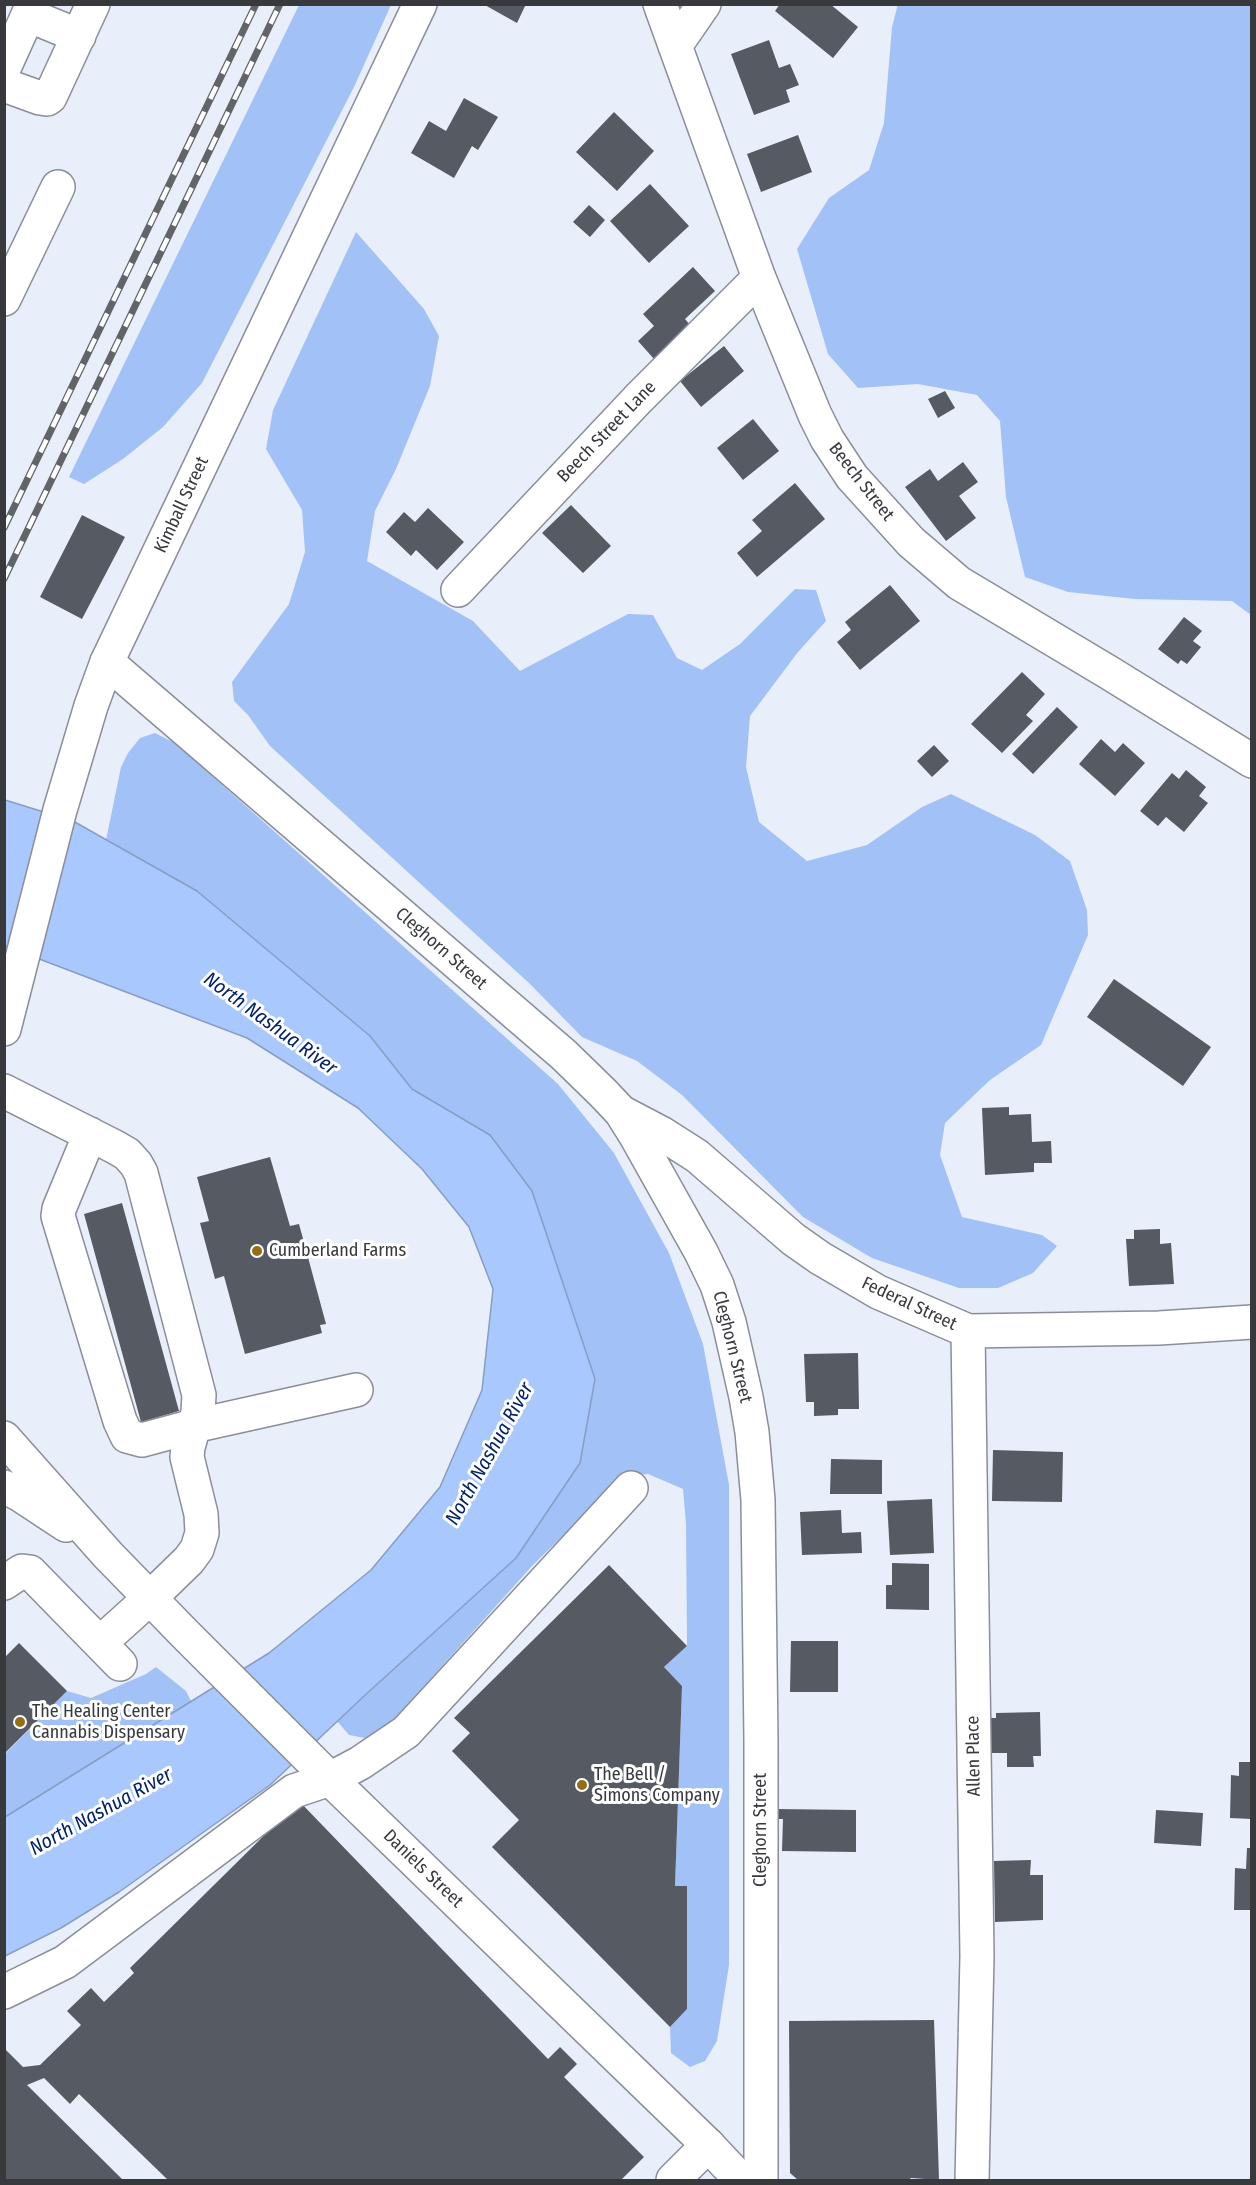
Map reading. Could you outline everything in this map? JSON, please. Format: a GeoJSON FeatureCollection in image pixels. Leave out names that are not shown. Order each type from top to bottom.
{"type":"FeatureCollection","features":[{"type":"Feature","properties":{"kind":"main road"},"geometry":{"type":"LineString","coordinates":[[4,85],[47,99],[53,93],[93,4]]}},
{"type":"Feature","properties":{"kind":"main road","name":"Kimball Street"},"geometry":{"type":"LineString","coordinates":[[4,1029],[60,810],[91,706],[107,662],[420,4]]}},
{"type":"Feature","properties":{"kind":"main road","name":"Beech Street"},"geometry":{"type":"LineString","coordinates":[[660,4],[759,278],[827,439],[852,477],[911,543],[959,583],[1251,761]]}},
{"type":"Feature","properties":{"kind":"main road"},"geometry":{"type":"LineString","coordinates":[[675,46],[704,4]]}},
{"type":"Feature","properties":{"kind":"main road"},"geometry":{"type":"LineString","coordinates":[[4,68],[30,10],[78,36]]}},
{"type":"Feature","properties":{"kind":"main road"},"geometry":{"type":"LineString","coordinates":[[4,299],[58,187]]}},
{"type":"Feature","properties":{"kind":"main road","name":"Beech Street Lane"},"geometry":{"type":"LineString","coordinates":[[458,590],[629,408],[759,278]]}},
{"type":"Feature","properties":{"kind":"main road","name":"Cleghorn Street"},"geometry":{"type":"LineString","coordinates":[[107,662],[564,1055],[603,1093],[621,1112],[636,1136],[701,1252],[717,1286],[739,1359],[752,1432],[759,1532],[760,2181]]}},
{"type":"Feature","properties":{"kind":"main road"},"geometry":{"type":"LineString","coordinates":[[4,1091],[126,1154],[141,1173],[199,1395],[198,1412],[187,1457],[201,1514],[202,1533],[197,1549],[189,1560],[151,1597],[110,1654],[30,1572],[22,1571],[4,1583]]}},
{"type":"Feature","properties":{"kind":"main road","name":"Federal Street"},"geometry":{"type":"LineString","coordinates":[[621,1112],[661,1132],[697,1156],[794,1239],[820,1258],[878,1292],[968,1331],[1160,1328],[1251,1322]]}},
{"type":"Feature","properties":{"kind":"main road"},"geometry":{"type":"LineString","coordinates":[[90,1134],[58,1216],[123,1431],[127,1436],[142,1440],[194,1426],[356,1390]]}},
{"type":"Feature","properties":{"kind":"main road","name":"Allen Place"},"geometry":{"type":"LineString","coordinates":[[968,1331],[977,1956],[972,2180]]}},
{"type":"Feature","properties":{"kind":"main road","name":"Daniels Street"},"geometry":{"type":"LineString","coordinates":[[4,1437],[108,1555],[186,1635],[323,1772],[708,2145],[741,2181]]}},
{"type":"Feature","properties":{"kind":"main road","name":"Daniels Street"},"geometry":{"type":"LineString","coordinates":[[4,1486],[29,1500],[108,1555]]}},
{"type":"Feature","properties":{"kind":"main road"},"geometry":{"type":"LineString","coordinates":[[4,1992],[65,1962],[294,1791],[323,1772],[360,1763],[406,1732],[631,1488]]}},
{"type":"Feature","properties":{"kind":"main road"},"geometry":{"type":"LineString","coordinates":[[673,2181],[708,2145]]}},
{"type":"Feature","properties":{"kind":"main road"},"geometry":{"type":"LineString","coordinates":[[972,2180],[979,2181]]}},
{"type":"Feature","properties":{"kind":"shaded area"},"geometry":{"type":"Polygon","coordinates":[[[898,4],[1251,5],[1251,615],[1232,601],[1135,599],[1068,592],[1025,577],[1006,497],[1000,421],[977,395],[918,384],[858,388],[828,354],[797,249],[829,198],[869,170],[884,123],[892,27],[898,4]]]}},
{"type":"Feature","properties":{"kind":"shaded area"},"geometry":{"type":"Polygon","coordinates":[[[299,5],[391,5],[354,87],[202,383],[163,427],[123,459],[84,484],[69,477],[299,5]]]}},
{"type":"Feature","properties":{"kind":"shaded area"},"geometry":{"type":"Polygon","coordinates":[[[356,232],[424,309],[439,336],[430,386],[396,469],[375,511],[367,561],[473,621],[520,671],[628,614],[653,615],[677,658],[702,670],[740,644],[795,589],[816,590],[826,621],[798,652],[750,716],[746,767],[759,822],[807,861],[867,845],[922,807],[951,794],[1035,835],[1070,861],[1087,910],[1088,935],[1041,1045],[990,1080],[945,1123],[940,1155],[962,1217],[1042,1235],[1057,1246],[1033,1273],[998,1288],[959,1288],[872,1258],[803,1217],[682,1095],[637,1061],[582,1037],[529,983],[270,746],[248,715],[234,701],[232,682],[289,604],[305,552],[302,510],[266,449],[273,410],[356,232]]]}},
{"type":"Feature","properties":{"kind":"shaded area"},"geometry":{"type":"Polygon","coordinates":[[[155,733],[175,743],[558,1084],[614,1153],[669,1253],[703,1344],[729,1485],[729,1965],[717,2041],[705,2061],[690,2067],[671,2053],[670,2027],[687,2009],[687,1886],[675,1886],[682,1686],[664,1667],[687,1646],[686,1524],[683,1489],[648,1474],[630,1476],[607,1492],[532,1566],[391,1723],[365,1738],[349,1735],[337,1721],[516,1558],[580,1463],[595,1379],[532,1191],[490,1135],[412,1089],[370,1036],[197,891],[106,840],[121,767],[128,753],[140,738],[155,733]]]}},
{"type":"Feature","properties":{"kind":"shaded area"},"geometry":{"type":"Polygon","coordinates":[[[156,1667],[186,1691],[191,1701],[5,1817],[5,1754],[67,1691],[91,1698],[146,1674],[156,1667]]]}},
{"type":"Feature","properties":{"kind":"water","name":"North Nashua River"},"geometry":{"type":"Polygon","coordinates":[[[5,800],[73,821],[197,891],[370,1036],[412,1089],[490,1135],[532,1191],[595,1379],[580,1463],[516,1558],[270,1785],[119,1892],[61,1928],[5,1956],[5,1817],[269,1653],[371,1570],[440,1487],[482,1390],[493,1289],[469,1227],[422,1169],[358,1108],[247,1038],[5,946],[5,800]]]}},
{"type":"Feature","properties":{"kind":"building"},"geometry":{"type":"Polygon","coordinates":[[[483,4],[526,4],[517,23],[483,4]]]}},
{"type":"Feature","properties":{"kind":"building"},"geometry":{"type":"Polygon","coordinates":[[[780,4],[830,4],[858,27],[833,58],[775,11],[780,4]]]}},
{"type":"Feature","properties":{"kind":"building"},"geometry":{"type":"Polygon","coordinates":[[[769,40],[779,68],[790,64],[799,85],[786,90],[790,102],[754,115],[731,54],[769,40]]]}},
{"type":"Feature","properties":{"kind":"building"},"geometry":{"type":"Polygon","coordinates":[[[464,98],[498,117],[478,150],[472,146],[454,178],[411,153],[429,121],[446,131],[464,98]]]}},
{"type":"Feature","properties":{"kind":"building"},"geometry":{"type":"Polygon","coordinates":[[[614,112],[654,151],[617,191],[576,152],[614,112]]]}},
{"type":"Feature","properties":{"kind":"building"},"geometry":{"type":"Polygon","coordinates":[[[798,135],[812,172],[761,192],[747,154],[798,135]]]}},
{"type":"Feature","properties":{"kind":"building"},"geometry":{"type":"Polygon","coordinates":[[[650,184],[689,226],[649,263],[610,221],[650,184]]]}},
{"type":"Feature","properties":{"kind":"building"},"geometry":{"type":"Polygon","coordinates":[[[589,205],[605,220],[590,237],[573,222],[589,205]]]}},
{"type":"Feature","properties":{"kind":"building"},"geometry":{"type":"Polygon","coordinates":[[[693,267],[715,291],[685,319],[690,325],[654,359],[638,341],[654,326],[643,314],[693,267]]]}},
{"type":"Feature","properties":{"kind":"building"},"geometry":{"type":"Polygon","coordinates":[[[724,346],[744,371],[701,407],[680,381],[724,346]]]}},
{"type":"Feature","properties":{"kind":"building"},"geometry":{"type":"Polygon","coordinates":[[[945,391],[955,408],[938,418],[928,399],[945,391]]]}},
{"type":"Feature","properties":{"kind":"building"},"geometry":{"type":"Polygon","coordinates":[[[753,419],[779,451],[743,480],[717,448],[753,419]]]}},
{"type":"Feature","properties":{"kind":"building"},"geometry":{"type":"Polygon","coordinates":[[[963,462],[978,482],[959,496],[976,518],[946,541],[905,487],[930,469],[938,481],[963,462]]]}},
{"type":"Feature","properties":{"kind":"building"},"geometry":{"type":"Polygon","coordinates":[[[795,483],[825,519],[757,577],[737,553],[762,531],[752,520],[795,483]]]}},
{"type":"Feature","properties":{"kind":"building"},"geometry":{"type":"Polygon","coordinates":[[[571,505],[611,546],[583,573],[542,533],[571,505]]]}},
{"type":"Feature","properties":{"kind":"building"},"geometry":{"type":"Polygon","coordinates":[[[428,508],[464,542],[437,570],[416,550],[411,556],[386,532],[404,512],[415,522],[428,508]]]}},
{"type":"Feature","properties":{"kind":"building"},"geometry":{"type":"Polygon","coordinates":[[[82,515],[125,537],[82,619],[40,597],[82,515]]]}},
{"type":"Feature","properties":{"kind":"building"},"geometry":{"type":"Polygon","coordinates":[[[890,585],[920,621],[860,670],[837,642],[851,630],[845,622],[890,585]]]}},
{"type":"Feature","properties":{"kind":"building"},"geometry":{"type":"Polygon","coordinates":[[[1184,617],[1202,631],[1193,641],[1201,647],[1187,664],[1181,660],[1178,664],[1158,649],[1184,617]]]}},
{"type":"Feature","properties":{"kind":"building"},"geometry":{"type":"Polygon","coordinates":[[[1022,672],[1045,694],[1026,715],[1033,721],[1002,753],[971,724],[1022,672]]]}},
{"type":"Feature","properties":{"kind":"building"},"geometry":{"type":"Polygon","coordinates":[[[1057,707],[1078,727],[1033,774],[1012,754],[1057,707]]]}},
{"type":"Feature","properties":{"kind":"building"},"geometry":{"type":"Polygon","coordinates":[[[1101,739],[1115,752],[1123,743],[1145,763],[1115,796],[1079,764],[1101,739]]]}},
{"type":"Feature","properties":{"kind":"building"},"geometry":{"type":"Polygon","coordinates":[[[934,745],[949,761],[932,777],[917,761],[934,745]]]}},
{"type":"Feature","properties":{"kind":"building"},"geometry":{"type":"Polygon","coordinates":[[[1186,770],[1206,787],[1199,796],[1208,803],[1184,832],[1166,817],[1158,826],[1140,811],[1172,773],[1179,779],[1186,770]]]}},
{"type":"Feature","properties":{"kind":"building"},"geometry":{"type":"Polygon","coordinates":[[[1114,979],[1211,1047],[1183,1086],[1087,1017],[1114,979]]]}},
{"type":"Feature","properties":{"kind":"building"},"geometry":{"type":"Polygon","coordinates":[[[1009,1107],[1009,1115],[1031,1114],[1032,1142],[1051,1141],[1052,1163],[1034,1163],[1034,1172],[985,1175],[982,1108],[1009,1107]]]}},
{"type":"Feature","properties":{"kind":"building","name":"Cumberland Farms"},"geometry":{"type":"Polygon","coordinates":[[[270,1157],[290,1226],[299,1224],[326,1324],[320,1325],[322,1333],[245,1354],[224,1276],[215,1279],[200,1223],[209,1221],[197,1177],[270,1157]]]}},
{"type":"Feature","properties":{"kind":"building"},"geometry":{"type":"Polygon","coordinates":[[[122,1203],[179,1411],[141,1422],[84,1214],[122,1203]]]}},
{"type":"Feature","properties":{"kind":"building"},"geometry":{"type":"Polygon","coordinates":[[[1160,1229],[1160,1244],[1171,1243],[1174,1284],[1129,1286],[1126,1239],[1134,1239],[1134,1230],[1160,1229]]]}},
{"type":"Feature","properties":{"kind":"building"},"geometry":{"type":"Polygon","coordinates":[[[858,1353],[859,1409],[838,1409],[838,1415],[814,1416],[814,1402],[806,1402],[804,1354],[858,1353]]]}},
{"type":"Feature","properties":{"kind":"building"},"geometry":{"type":"Polygon","coordinates":[[[993,1450],[1063,1452],[1062,1502],[992,1501],[993,1450]]]}},
{"type":"Feature","properties":{"kind":"building"},"geometry":{"type":"Polygon","coordinates":[[[831,1459],[882,1460],[882,1494],[830,1494],[831,1459]]]}},
{"type":"Feature","properties":{"kind":"building"},"geometry":{"type":"Polygon","coordinates":[[[932,1499],[934,1553],[890,1555],[887,1501],[932,1499]]]}},
{"type":"Feature","properties":{"kind":"building"},"geometry":{"type":"Polygon","coordinates":[[[841,1510],[842,1533],[861,1532],[862,1553],[802,1555],[800,1512],[841,1510]]]}},
{"type":"Feature","properties":{"kind":"building"},"geometry":{"type":"Polygon","coordinates":[[[892,1563],[929,1564],[929,1610],[886,1609],[886,1585],[892,1585],[892,1563]]]}},
{"type":"Feature","properties":{"kind":"building","name":"The Bell / Simons Company"},"geometry":{"type":"Polygon","coordinates":[[[609,1565],[687,1646],[664,1667],[682,1686],[675,1886],[687,1886],[687,2009],[670,2027],[492,1847],[519,1820],[452,1751],[470,1733],[454,1718],[609,1565]]]}},
{"type":"Feature","properties":{"kind":"building"},"geometry":{"type":"Polygon","coordinates":[[[791,1641],[838,1641],[838,1692],[790,1692],[791,1641]]]}},
{"type":"Feature","properties":{"kind":"building","name":"The Healing Center Cannabis Dispensary"},"geometry":{"type":"Polygon","coordinates":[[[19,1643],[67,1691],[4,1754],[4,1658],[19,1643]]]}},
{"type":"Feature","properties":{"kind":"building"},"geometry":{"type":"Polygon","coordinates":[[[1040,1712],[1041,1756],[1033,1756],[1034,1767],[1007,1767],[1007,1753],[990,1753],[989,1718],[996,1718],[996,1713],[1040,1712]]]}},
{"type":"Feature","properties":{"kind":"building"},"geometry":{"type":"Polygon","coordinates":[[[1239,1762],[1252,1762],[1252,1819],[1230,1818],[1231,1775],[1239,1776],[1239,1762]]]}},
{"type":"Feature","properties":{"kind":"building"},"geometry":{"type":"Polygon","coordinates":[[[299,1801],[548,2059],[560,2047],[577,2064],[564,2077],[644,2157],[621,2180],[168,2180],[79,2094],[70,2104],[44,2078],[27,2085],[123,2180],[4,2180],[4,2048],[23,2067],[40,2065],[81,2025],[67,2011],[91,1988],[104,2002],[134,1973],[130,1968],[299,1801]]]}},
{"type":"Feature","properties":{"kind":"building"},"geometry":{"type":"Polygon","coordinates":[[[776,1809],[856,1810],[856,1852],[782,1851],[783,1819],[777,1819],[776,1809]]]}},
{"type":"Feature","properties":{"kind":"building"},"geometry":{"type":"Polygon","coordinates":[[[1156,1810],[1203,1813],[1201,1846],[1154,1843],[1156,1810]]]}},
{"type":"Feature","properties":{"kind":"building"},"geometry":{"type":"Polygon","coordinates":[[[1247,1848],[1252,1848],[1252,1910],[1234,1910],[1235,1868],[1246,1869],[1247,1848]]]}},
{"type":"Feature","properties":{"kind":"building"},"geometry":{"type":"Polygon","coordinates":[[[1031,1860],[1030,1875],[1043,1875],[1043,1920],[995,1922],[994,1861],[1031,1860]]]}},
{"type":"Feature","properties":{"kind":"building"},"geometry":{"type":"Polygon","coordinates":[[[934,2020],[939,2180],[911,2178],[909,2180],[798,2180],[790,2173],[789,2021],[934,2020]]]}},
{"type":"Feature","properties":{"kind":"railway"},"geometry":{"type":"LineString","coordinates":[[4,528],[256,4]]}},
{"type":"Feature","properties":{"kind":"railway"},"geometry":{"type":"LineString","coordinates":[[4,579],[280,4]]}},
{"type":"Feature","properties":{"kind":"place","name":"Cumberland Farms"},"geometry":{"type":"Point","coordinates":[257,1251]}},
{"type":"Feature","properties":{"kind":"place","name":"The Healing Center Cannabis Dispensary"},"geometry":{"type":"Point","coordinates":[20,1722]}},
{"type":"Feature","properties":{"kind":"place","name":"The Bell / Simons Company"},"geometry":{"type":"Point","coordinates":[582,1785]}}]}
